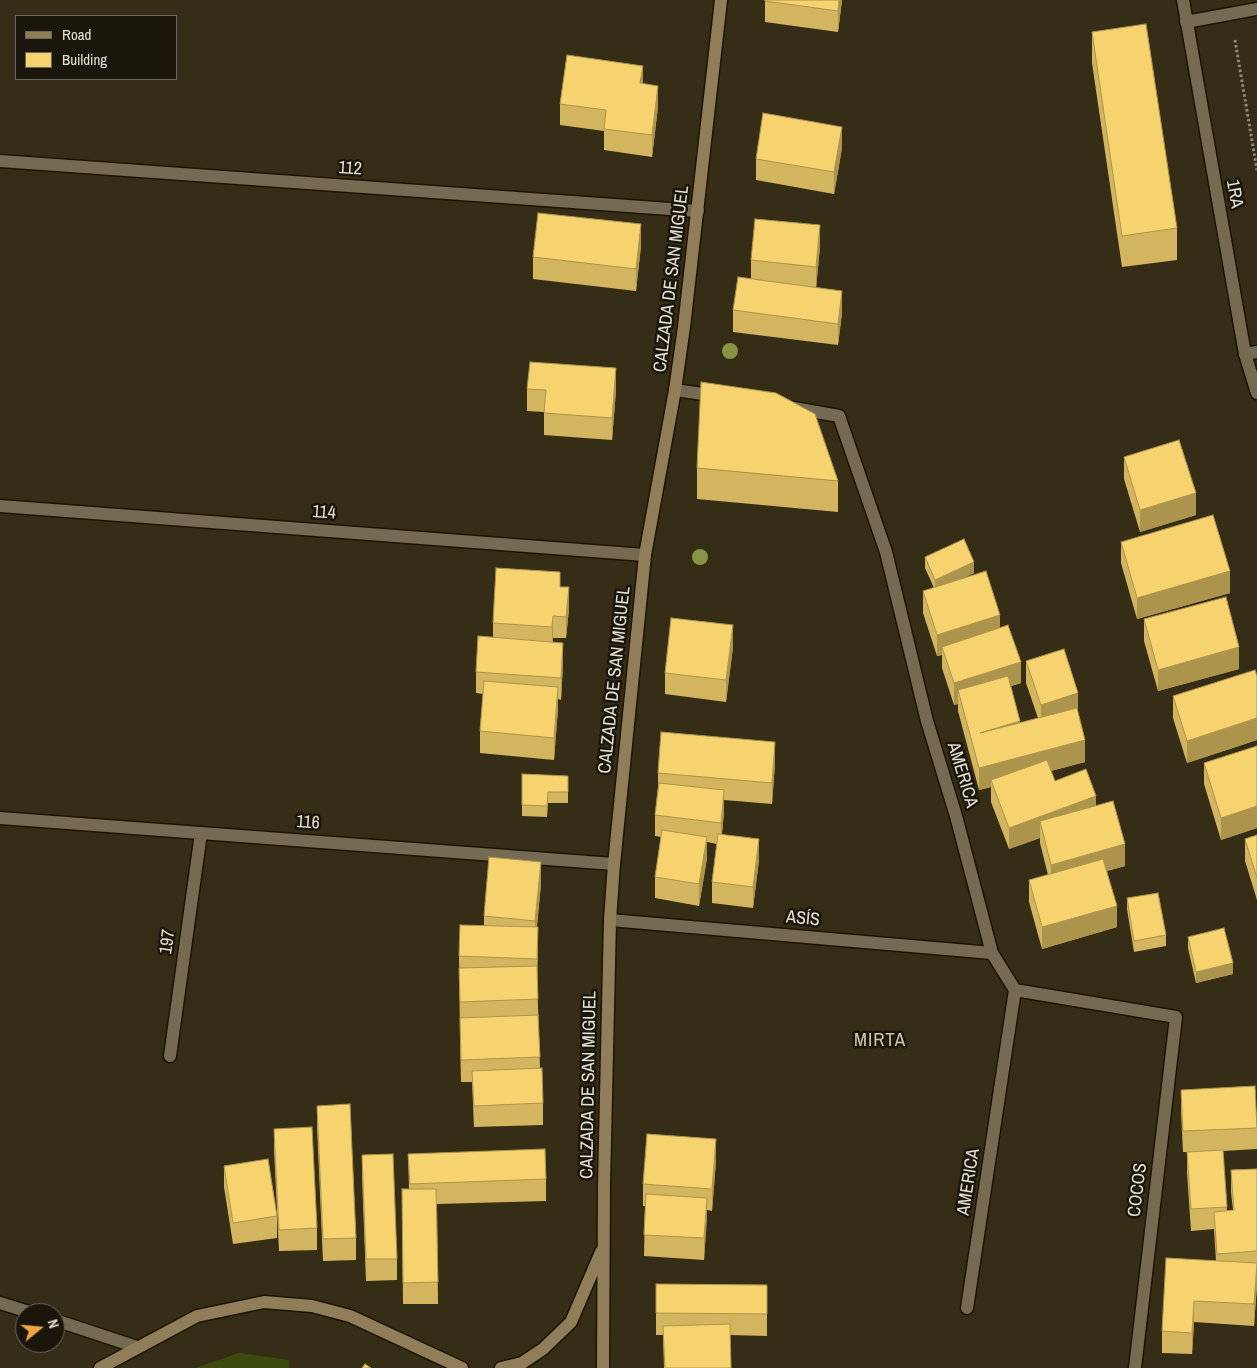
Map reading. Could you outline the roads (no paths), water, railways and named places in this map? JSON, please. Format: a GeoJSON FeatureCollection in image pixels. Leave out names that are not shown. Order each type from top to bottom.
{"type":"FeatureCollection","features":[{"type":"Feature","properties":{"kind":"main road","name":"CALZADA DE SAN MIGUEL"},"geometry":{"type":"LineString","coordinates":[[603,1368],[603,1248],[610,920],[614,864],[645,555],[675,390],[698,211],[721,0]]}},
{"type":"Feature","properties":{"kind":"main road"},"geometry":{"type":"LineString","coordinates":[[501,1368],[522,1363],[543,1349],[571,1322],[603,1248]]}},
{"type":"Feature","properties":{"kind":"main road"},"geometry":{"type":"LineString","coordinates":[[100,1368],[197,1316],[264,1302],[312,1306],[350,1316],[462,1368]]}},
{"type":"Feature","properties":{"kind":"street","name":"1RA"},"geometry":{"type":"LineString","coordinates":[[1183,0],[1251,353],[1257,393]]}},
{"type":"Feature","properties":{"kind":"street"},"geometry":{"type":"LineString","coordinates":[[1186,22],[1257,9]]}},
{"type":"Feature","properties":{"kind":"street","name":"112"},"geometry":{"type":"LineString","coordinates":[[0,161],[698,211]]}},
{"type":"Feature","properties":{"kind":"street"},"geometry":{"type":"LineString","coordinates":[[675,390],[733,399]]}},
{"type":"Feature","properties":{"kind":"street","name":"AMERICA"},"geometry":{"type":"LineString","coordinates":[[781,406],[838,416],[886,552],[927,721],[956,816],[992,952],[1016,990],[967,1308]]}},
{"type":"Feature","properties":{"kind":"street","name":"114"},"geometry":{"type":"LineString","coordinates":[[0,506],[645,555]]}},
{"type":"Feature","properties":{"kind":"street","name":"116"},"geometry":{"type":"LineString","coordinates":[[0,818],[614,864]]}},
{"type":"Feature","properties":{"kind":"street","name":"197"},"geometry":{"type":"LineString","coordinates":[[170,1056],[201,833]]}},
{"type":"Feature","properties":{"kind":"street","name":"ASÍS"},"geometry":{"type":"LineString","coordinates":[[610,920],[992,952]]}},
{"type":"Feature","properties":{"kind":"street","name":"COCOS"},"geometry":{"type":"LineString","coordinates":[[1016,990],[1176,1017],[1134,1368]]}},
{"type":"Feature","properties":{"kind":"street"},"geometry":{"type":"LineString","coordinates":[[0,1302],[15,1307]]}},
{"type":"Feature","properties":{"kind":"street"},"geometry":{"type":"LineString","coordinates":[[65,1323],[137,1347]]}},
{"type":"Feature","properties":{"kind":"district","name":"MIRTA"},"geometry":{"type":"Point","coordinates":[880,1041]}}]}
